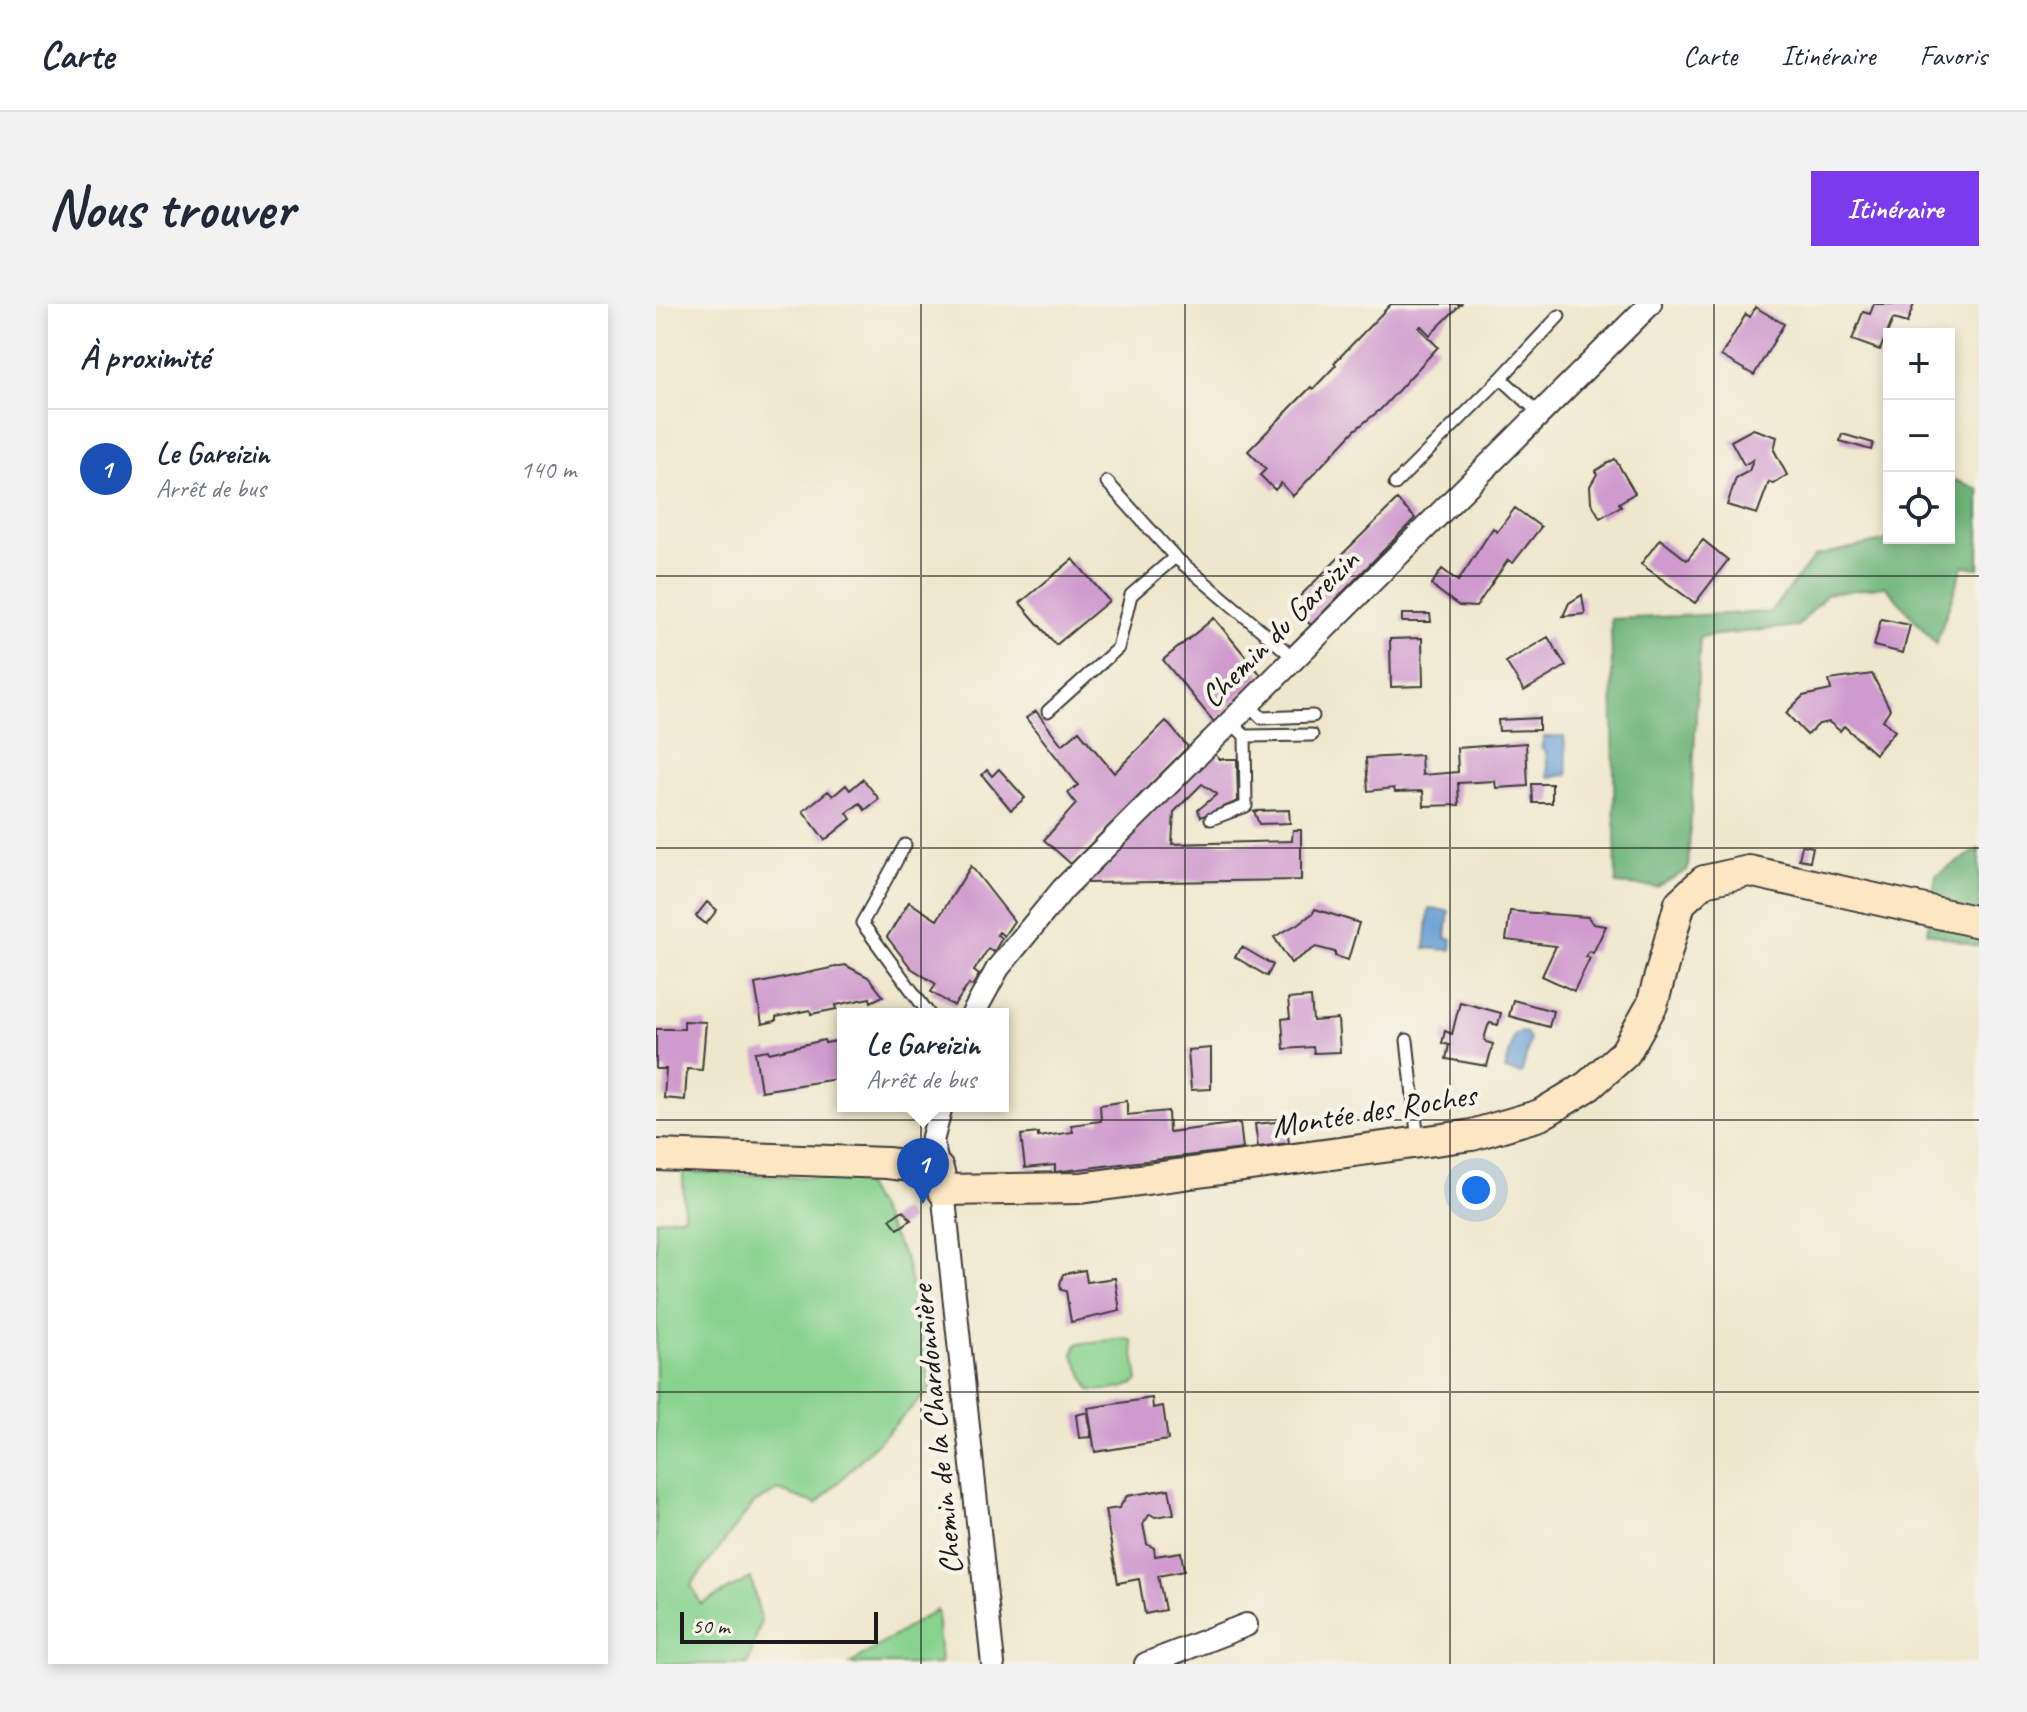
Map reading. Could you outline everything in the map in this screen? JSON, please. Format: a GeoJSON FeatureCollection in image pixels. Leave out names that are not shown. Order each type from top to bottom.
{"type":"FeatureCollection","features":[{"type":"Feature","properties":{"kind":"street","name":"Chemin du Gareizin"},"geometry":{"type":"LineString","coordinates":[[976,1008],[998,968],[1063,889],[1238,729],[1248,704],[1650,304]]}},
{"type":"Feature","properties":{"kind":"street","name":"Montée des Roches"},"geometry":{"type":"LineString","coordinates":[[656,1155],[887,1163],[941,1180],[1080,1188],[1472,1135],[1540,1115],[1588,1086],[1625,1053],[1652,1005],[1680,903],[1704,881],[1749,871],[1979,922]]}},
{"type":"Feature","properties":{"kind":"street"},"geometry":{"type":"LineString","coordinates":[[939,1112],[932,1141],[941,1180]]}},
{"type":"Feature","properties":{"kind":"street","name":"Chemin de la Chardonnière"},"geometry":{"type":"LineString","coordinates":[[941,1180],[993,1664]]}},
{"type":"Feature","properties":{"kind":"street"},"geometry":{"type":"LineString","coordinates":[[1146,1664],[1246,1625]]}},
{"type":"Feature","properties":{"kind":"lane"},"geometry":{"type":"LineString","coordinates":[[1395,484],[1559,316]]}},
{"type":"Feature","properties":{"kind":"lane"},"geometry":{"type":"LineString","coordinates":[[1501,378],[1539,413]]}},
{"type":"Feature","properties":{"kind":"lane"},"geometry":{"type":"LineString","coordinates":[[1107,482],[1175,557],[1294,658]]}},
{"type":"Feature","properties":{"kind":"lane"},"geometry":{"type":"LineString","coordinates":[[1048,711],[1118,648],[1131,595],[1175,557]]}},
{"type":"Feature","properties":{"kind":"lane"},"geometry":{"type":"LineString","coordinates":[[1248,704],[1262,718],[1313,716]]}},
{"type":"Feature","properties":{"kind":"lane"},"geometry":{"type":"LineString","coordinates":[[1211,819],[1246,806],[1238,729],[1312,735]]}},
{"type":"Feature","properties":{"kind":"lane"},"geometry":{"type":"LineString","coordinates":[[905,845],[862,923],[925,1008]]}},
{"type":"Feature","properties":{"kind":"lane"},"geometry":{"type":"LineString","coordinates":[[1407,1040],[1419,1142]]}},
{"type":"Feature","properties":{"kind":"green space"},"geometry":{"type":"Polygon","coordinates":[[[1955,480],[1979,489],[1979,568],[1963,566],[1936,644],[1885,586],[1827,594],[1798,626],[1700,637],[1688,870],[1657,887],[1616,884],[1611,619],[1770,612],[1815,556],[1883,541],[1883,544],[1955,544],[1955,480]]]}},
{"type":"Feature","properties":{"kind":"green space"},"geometry":{"type":"Polygon","coordinates":[[[1979,849],[1979,947],[1927,932],[1936,875],[1979,849]]]}},
{"type":"Feature","properties":{"kind":"green space"},"geometry":{"type":"Polygon","coordinates":[[[683,1172],[862,1180],[906,1260],[931,1388],[817,1504],[778,1490],[754,1503],[691,1585],[701,1604],[751,1578],[761,1621],[748,1664],[656,1664],[656,1220],[684,1216],[683,1172]]]}},
{"type":"Feature","properties":{"kind":"green space"},"geometry":{"type":"Polygon","coordinates":[[[1126,1338],[1132,1341],[1138,1381],[1121,1388],[1090,1390],[1073,1354],[1077,1344],[1126,1338]]]}},
{"type":"Feature","properties":{"kind":"green space"},"geometry":{"type":"Polygon","coordinates":[[[937,1609],[941,1664],[850,1664],[937,1609]]]}},
{"type":"Feature","properties":{"kind":"water"},"geometry":{"type":"Polygon","coordinates":[[[1564,736],[1568,775],[1548,777],[1546,752],[1541,748],[1544,737],[1564,736]]]}},
{"type":"Feature","properties":{"kind":"water"},"geometry":{"type":"Polygon","coordinates":[[[1429,909],[1449,911],[1446,938],[1452,939],[1451,950],[1425,948],[1429,909]]]}},
{"type":"Feature","properties":{"kind":"water"},"geometry":{"type":"Polygon","coordinates":[[[1520,1032],[1526,1033],[1530,1040],[1522,1074],[1505,1070],[1514,1036],[1520,1032]]]}},
{"type":"Feature","properties":{"kind":"building"},"geometry":{"type":"Polygon","coordinates":[[[1391,304],[1461,304],[1430,335],[1421,326],[1419,328],[1438,347],[1381,409],[1355,430],[1293,496],[1281,483],[1275,490],[1260,475],[1266,469],[1248,451],[1311,387],[1313,389],[1391,304]]]}},
{"type":"Feature","properties":{"kind":"building"},"geometry":{"type":"Polygon","coordinates":[[[1874,304],[1914,304],[1907,323],[1893,319],[1889,328],[1883,328],[1880,350],[1852,340],[1863,312],[1870,314],[1874,304]]]}},
{"type":"Feature","properties":{"kind":"building"},"geometry":{"type":"Polygon","coordinates":[[[1755,307],[1784,324],[1754,375],[1721,356],[1746,314],[1750,317],[1755,307]]]}},
{"type":"Feature","properties":{"kind":"building"},"geometry":{"type":"Polygon","coordinates":[[[1753,429],[1777,437],[1774,450],[1787,475],[1773,484],[1769,482],[1757,514],[1727,505],[1736,478],[1749,471],[1753,460],[1744,465],[1731,441],[1753,429]]]}},
{"type":"Feature","properties":{"kind":"building"},"geometry":{"type":"Polygon","coordinates":[[[1842,434],[1873,443],[1871,450],[1840,441],[1842,434]]]}},
{"type":"Feature","properties":{"kind":"building"},"geometry":{"type":"Polygon","coordinates":[[[1615,459],[1635,493],[1619,503],[1621,506],[1600,518],[1591,502],[1590,486],[1597,474],[1595,471],[1615,459]]]}},
{"type":"Feature","properties":{"kind":"building"},"geometry":{"type":"Polygon","coordinates":[[[1397,500],[1415,518],[1311,625],[1290,606],[1397,500]]]}},
{"type":"Feature","properties":{"kind":"building"},"geometry":{"type":"Polygon","coordinates":[[[1515,508],[1541,527],[1513,563],[1508,560],[1476,607],[1459,606],[1431,585],[1442,569],[1458,581],[1493,528],[1497,532],[1515,508]]]}},
{"type":"Feature","properties":{"kind":"building"},"geometry":{"type":"Polygon","coordinates":[[[1660,539],[1687,560],[1703,540],[1728,560],[1695,603],[1641,564],[1660,539]]]}},
{"type":"Feature","properties":{"kind":"building"},"geometry":{"type":"Polygon","coordinates":[[[1073,559],[1109,601],[1056,645],[1020,603],[1073,559]]]}},
{"type":"Feature","properties":{"kind":"building"},"geometry":{"type":"Polygon","coordinates":[[[1582,595],[1585,614],[1563,616],[1569,603],[1582,595]]]}},
{"type":"Feature","properties":{"kind":"building"},"geometry":{"type":"Polygon","coordinates":[[[1402,614],[1430,614],[1431,622],[1402,622],[1402,614]]]}},
{"type":"Feature","properties":{"kind":"building"},"geometry":{"type":"Polygon","coordinates":[[[1214,618],[1261,675],[1214,722],[1163,660],[1214,618]]]}},
{"type":"Feature","properties":{"kind":"building"},"geometry":{"type":"Polygon","coordinates":[[[1881,619],[1910,625],[1903,653],[1874,646],[1881,619]]]}},
{"type":"Feature","properties":{"kind":"building"},"geometry":{"type":"Polygon","coordinates":[[[1548,637],[1566,666],[1524,691],[1506,662],[1548,637]]]}},
{"type":"Feature","properties":{"kind":"building"},"geometry":{"type":"Polygon","coordinates":[[[1422,638],[1423,686],[1391,687],[1390,639],[1422,638]]]}},
{"type":"Feature","properties":{"kind":"building"},"geometry":{"type":"Polygon","coordinates":[[[1872,674],[1890,709],[1883,720],[1895,731],[1875,754],[1844,726],[1840,731],[1829,722],[1819,724],[1807,735],[1786,713],[1803,696],[1831,690],[1829,680],[1872,674]]]}},
{"type":"Feature","properties":{"kind":"building"},"geometry":{"type":"Polygon","coordinates":[[[1036,711],[1062,745],[1079,731],[1114,773],[1166,721],[1188,747],[1071,864],[1044,840],[1076,804],[1068,793],[1078,785],[1026,718],[1036,711]]]}},
{"type":"Feature","properties":{"kind":"building"},"geometry":{"type":"Polygon","coordinates":[[[1539,718],[1539,730],[1499,731],[1498,720],[1539,718]]]}},
{"type":"Feature","properties":{"kind":"building"},"geometry":{"type":"Polygon","coordinates":[[[1526,743],[1528,786],[1496,788],[1495,781],[1458,783],[1459,805],[1424,806],[1423,791],[1395,792],[1394,788],[1368,791],[1366,758],[1421,755],[1422,775],[1458,772],[1457,748],[1526,743]]]}},
{"type":"Feature","properties":{"kind":"building"},"geometry":{"type":"Polygon","coordinates":[[[1212,750],[1219,759],[1237,759],[1238,801],[1201,817],[1198,810],[1217,794],[1202,784],[1174,812],[1172,844],[1292,841],[1293,830],[1301,830],[1301,880],[1088,883],[1087,880],[1212,750]]]}},
{"type":"Feature","properties":{"kind":"building"},"geometry":{"type":"Polygon","coordinates":[[[999,769],[1025,798],[1011,810],[982,775],[987,770],[992,776],[999,769]]]}},
{"type":"Feature","properties":{"kind":"building"},"geometry":{"type":"Polygon","coordinates":[[[863,779],[879,799],[865,810],[860,803],[847,813],[851,819],[825,840],[803,811],[828,791],[833,796],[846,785],[850,790],[863,779]]]}},
{"type":"Feature","properties":{"kind":"building"},"geometry":{"type":"Polygon","coordinates":[[[1532,784],[1552,784],[1552,803],[1533,803],[1532,784]]]}},
{"type":"Feature","properties":{"kind":"building"},"geometry":{"type":"Polygon","coordinates":[[[1289,810],[1290,823],[1259,824],[1254,811],[1289,810]]]}},
{"type":"Feature","properties":{"kind":"building"},"geometry":{"type":"Polygon","coordinates":[[[1802,845],[1813,847],[1810,861],[1799,859],[1802,845]]]}},
{"type":"Feature","properties":{"kind":"building"},"geometry":{"type":"Polygon","coordinates":[[[971,866],[1014,921],[1004,936],[999,932],[997,935],[1002,938],[994,952],[988,949],[974,971],[979,975],[954,1006],[931,992],[936,984],[911,968],[887,937],[909,902],[937,920],[971,866]]]}},
{"type":"Feature","properties":{"kind":"building"},"geometry":{"type":"Polygon","coordinates":[[[707,902],[717,910],[706,924],[696,916],[707,902]]]}},
{"type":"Feature","properties":{"kind":"building"},"geometry":{"type":"Polygon","coordinates":[[[1315,909],[1359,923],[1348,960],[1335,956],[1335,952],[1316,947],[1291,963],[1274,937],[1301,922],[1315,909]]]}},
{"type":"Feature","properties":{"kind":"building"},"geometry":{"type":"Polygon","coordinates":[[[1510,911],[1588,917],[1593,924],[1606,926],[1593,953],[1589,951],[1586,956],[1590,958],[1574,991],[1542,976],[1556,946],[1506,940],[1510,911]]]}},
{"type":"Feature","properties":{"kind":"building"},"geometry":{"type":"Polygon","coordinates":[[[1242,947],[1273,965],[1267,976],[1235,957],[1242,947]]]}},
{"type":"Feature","properties":{"kind":"building"},"geometry":{"type":"Polygon","coordinates":[[[845,965],[868,977],[883,996],[871,1002],[870,998],[836,1005],[837,1009],[811,1014],[810,1010],[776,1017],[776,1021],[762,1024],[755,984],[845,965]]]}},
{"type":"Feature","properties":{"kind":"building"},"geometry":{"type":"Polygon","coordinates":[[[1311,997],[1313,1021],[1338,1019],[1340,1052],[1314,1053],[1313,1047],[1284,1049],[1282,1019],[1290,1018],[1288,999],[1311,997]]]}},
{"type":"Feature","properties":{"kind":"building"},"geometry":{"type":"Polygon","coordinates":[[[1513,1000],[1553,1011],[1549,1027],[1509,1016],[1513,1000]]]}},
{"type":"Feature","properties":{"kind":"building"},"geometry":{"type":"Polygon","coordinates":[[[1460,1002],[1501,1013],[1498,1025],[1490,1023],[1484,1039],[1493,1044],[1487,1066],[1446,1059],[1449,1045],[1442,1043],[1445,1031],[1452,1034],[1460,1002]]]}},
{"type":"Feature","properties":{"kind":"building"},"geometry":{"type":"Polygon","coordinates":[[[684,1021],[706,1022],[702,1070],[687,1069],[685,1100],[664,1098],[666,1069],[656,1069],[656,1029],[684,1029],[684,1021]]]}},
{"type":"Feature","properties":{"kind":"building"},"geometry":{"type":"Polygon","coordinates":[[[824,1040],[825,1043],[837,1041],[837,1079],[761,1091],[755,1052],[768,1050],[769,1053],[824,1040]]]}},
{"type":"Feature","properties":{"kind":"building"},"geometry":{"type":"Polygon","coordinates":[[[1211,1048],[1211,1089],[1191,1090],[1188,1050],[1211,1048]]]}},
{"type":"Feature","properties":{"kind":"building"},"geometry":{"type":"Polygon","coordinates":[[[1127,1101],[1127,1115],[1168,1111],[1169,1132],[1240,1123],[1243,1149],[1055,1172],[1055,1165],[1025,1168],[1021,1135],[1038,1133],[1038,1137],[1073,1132],[1071,1125],[1101,1121],[1100,1105],[1127,1101]]]}},
{"type":"Feature","properties":{"kind":"building"},"geometry":{"type":"Polygon","coordinates":[[[1286,1121],[1289,1143],[1258,1147],[1255,1124],[1286,1121]]]}},
{"type":"Feature","properties":{"kind":"building"},"geometry":{"type":"Polygon","coordinates":[[[903,1210],[911,1220],[898,1229],[890,1219],[903,1210]]]}},
{"type":"Feature","properties":{"kind":"building"},"geometry":{"type":"Polygon","coordinates":[[[1085,1270],[1087,1282],[1115,1278],[1120,1311],[1071,1322],[1066,1291],[1061,1290],[1060,1284],[1063,1274],[1085,1270]]]}},
{"type":"Feature","properties":{"kind":"building"},"geometry":{"type":"Polygon","coordinates":[[[1152,1398],[1153,1408],[1163,1406],[1168,1440],[1095,1452],[1088,1408],[1152,1398]]]}},
{"type":"Feature","properties":{"kind":"building"},"geometry":{"type":"Polygon","coordinates":[[[1088,1412],[1091,1437],[1079,1438],[1076,1415],[1088,1412]]]}},
{"type":"Feature","properties":{"kind":"building"},"geometry":{"type":"Polygon","coordinates":[[[1169,1489],[1174,1514],[1155,1517],[1150,1514],[1143,1524],[1147,1544],[1154,1548],[1155,1556],[1181,1552],[1184,1571],[1158,1576],[1165,1610],[1145,1614],[1139,1579],[1118,1583],[1105,1510],[1119,1508],[1127,1496],[1169,1489]]]}},
{"type":"Feature","properties":{"kind":"place","name":"Le Gareizin"},"geometry":{"type":"Point","coordinates":[923,1204]}}]}
